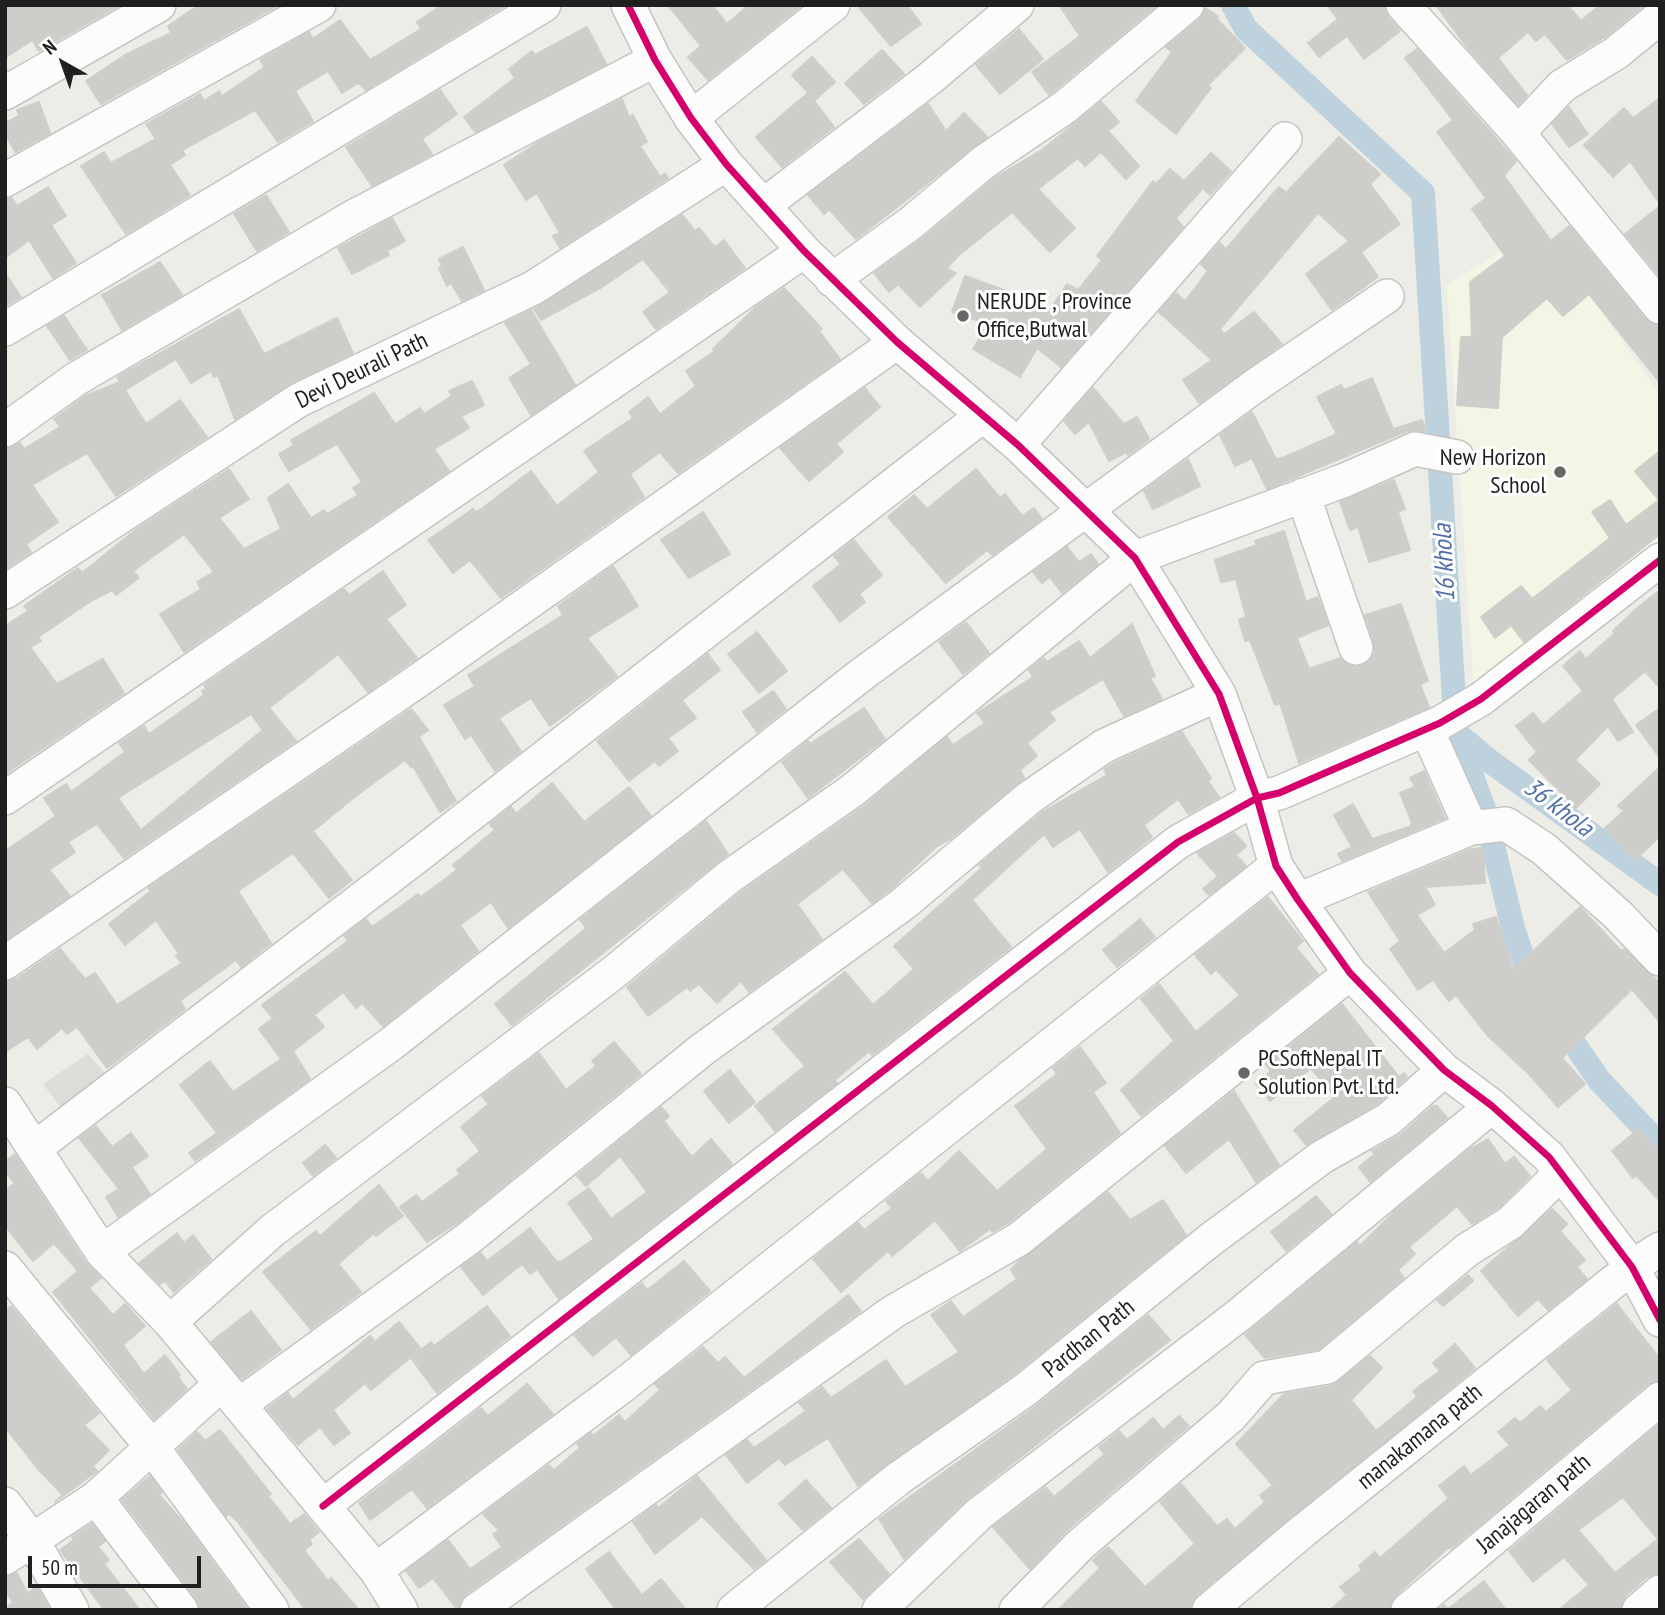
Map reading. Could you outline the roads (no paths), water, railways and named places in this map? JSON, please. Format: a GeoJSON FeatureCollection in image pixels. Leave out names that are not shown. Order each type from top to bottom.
{"type":"FeatureCollection","features":[{"type":"Feature","properties":{"kind":"street"},"geometry":{"type":"LineString","coordinates":[[5,93],[159,5]]}},
{"type":"Feature","properties":{"kind":"street"},"geometry":{"type":"LineString","coordinates":[[5,180],[318,5]]}},
{"type":"Feature","properties":{"kind":"street"},"geometry":{"type":"LineString","coordinates":[[5,329],[544,5]]}},
{"type":"Feature","properties":{"kind":"street"},"geometry":{"type":"LineString","coordinates":[[628,5],[655,60],[691,118],[726,164],[804,251],[897,342],[1018,445],[1135,558],[1219,694],[1257,798],[1276,866],[1298,900],[1350,973],[1444,1070],[1492,1106],[1549,1157],[1632,1267],[1660,1320]]}},
{"type":"Feature","properties":{"kind":"street"},"geometry":{"type":"LineString","coordinates":[[691,118],[833,5]]}},
{"type":"Feature","properties":{"kind":"street"},"geometry":{"type":"LineString","coordinates":[[764,205],[928,80],[1017,5]]}},
{"type":"Feature","properties":{"kind":"street"},"geometry":{"type":"LineString","coordinates":[[832,280],[911,223],[984,162],[1065,107],[1188,5]]}},
{"type":"Feature","properties":{"kind":"street"},"geometry":{"type":"LineString","coordinates":[[1403,5],[1518,133],[1660,307]]}},
{"type":"Feature","properties":{"kind":"street"},"geometry":{"type":"LineString","coordinates":[[1518,133],[1562,86],[1616,53],[1660,17]]}},
{"type":"Feature","properties":{"kind":"street"},"geometry":{"type":"LineString","coordinates":[[5,430],[76,379],[353,217],[655,60]]}},
{"type":"Feature","properties":{"kind":"street"},"geometry":{"type":"LineString","coordinates":[[1018,445],[1285,139]]}},
{"type":"Feature","properties":{"kind":"street","name":"Devi Deurali Path"},"geometry":{"type":"LineString","coordinates":[[5,592],[299,400],[533,288],[726,164]]}},
{"type":"Feature","properties":{"kind":"street"},"geometry":{"type":"LineString","coordinates":[[5,798],[804,251]]}},
{"type":"Feature","properties":{"kind":"street"},"geometry":{"type":"LineString","coordinates":[[102,1252],[391,1044],[860,674],[1256,385],[1387,296]]}},
{"type":"Feature","properties":{"kind":"street"},"geometry":{"type":"LineString","coordinates":[[5,963],[419,680],[897,342]]}},
{"type":"Feature","properties":{"kind":"street"},"geometry":{"type":"LineString","coordinates":[[35,1148],[415,858],[982,416]]}},
{"type":"Feature","properties":{"kind":"street"},"geometry":{"type":"LineString","coordinates":[[170,1322],[273,1230],[613,973],[729,877],[853,790],[1135,558],[1303,495],[1415,449],[1458,457]]}},
{"type":"Feature","properties":{"kind":"street"},"geometry":{"type":"LineString","coordinates":[[1303,495],[1356,648]]}},
{"type":"Feature","properties":{"kind":"street"},"geometry":{"type":"LineString","coordinates":[[323,1506],[1178,842],[1257,798],[1279,793],[1434,727],[1482,699],[1660,559]]}},
{"type":"Feature","properties":{"kind":"street"},"geometry":{"type":"LineString","coordinates":[[18,1549],[96,1498],[152,1447],[469,1238],[703,1049],[903,904],[1029,798],[1104,746],[1219,694]]}},
{"type":"Feature","properties":{"kind":"street"},"geometry":{"type":"LineString","coordinates":[[1434,727],[1471,828]]}},
{"type":"Feature","properties":{"kind":"street"},"geometry":{"type":"LineString","coordinates":[[1298,900],[1471,828],[1506,824],[1544,849],[1618,915],[1660,959]]}},
{"type":"Feature","properties":{"kind":"street"},"geometry":{"type":"LineString","coordinates":[[376,1570],[621,1387],[1276,866]]}},
{"type":"Feature","properties":{"kind":"street"},"geometry":{"type":"LineString","coordinates":[[477,1610],[893,1312],[1019,1239],[1350,973]]}},
{"type":"Feature","properties":{"kind":"street","name":"Pardhan Path"},"geometry":{"type":"LineString","coordinates":[[734,1610],[899,1478],[1026,1390],[1221,1232],[1322,1157],[1390,1119],[1444,1070]]}},
{"type":"Feature","properties":{"kind":"street"},"geometry":{"type":"LineString","coordinates":[[5,1104],[102,1252],[170,1322],[376,1570],[401,1610]]}},
{"type":"Feature","properties":{"kind":"street"},"geometry":{"type":"LineString","coordinates":[[880,1610],[980,1513],[1239,1315],[1492,1106]]}},
{"type":"Feature","properties":{"kind":"street"},"geometry":{"type":"LineString","coordinates":[[1016,1610],[1081,1545],[1231,1416],[1265,1378],[1327,1367],[1467,1250],[1510,1223],[1561,1173]]}},
{"type":"Feature","properties":{"kind":"street","name":"manakamana path"},"geometry":{"type":"LineString","coordinates":[[1209,1610],[1632,1267],[1660,1248]]}},
{"type":"Feature","properties":{"kind":"street"},"geometry":{"type":"LineString","coordinates":[[5,1268],[152,1447],[272,1610]]}},
{"type":"Feature","properties":{"kind":"street","name":"Janajagaran path"},"geometry":{"type":"LineString","coordinates":[[1408,1610],[1660,1399]]}},
{"type":"Feature","properties":{"kind":"street"},"geometry":{"type":"LineString","coordinates":[[96,1498],[181,1610]]}},
{"type":"Feature","properties":{"kind":"street"},"geometry":{"type":"LineString","coordinates":[[5,1504],[18,1549],[72,1610]]}},
{"type":"Feature","properties":{"kind":"street"},"geometry":{"type":"LineString","coordinates":[[1639,1610],[1660,1592]]}},
{"type":"Feature","properties":{"kind":"waterway","name":"16 khola"},"geometry":{"type":"LineString","coordinates":[[1233,5],[1246,29],[1423,193],[1456,733],[1484,809],[1513,928],[1530,979],[1599,1080],[1660,1145]]}},
{"type":"Feature","properties":{"kind":"waterway","name":"36 khola"},"geometry":{"type":"LineString","coordinates":[[1456,733],[1491,762],[1660,884]]}},
{"type":"Feature","properties":{"kind":"place","name":"NERUDE , Province Office,Butwal"},"geometry":{"type":"Point","coordinates":[963,316]}},
{"type":"Feature","properties":{"kind":"place","name":"New Horizon School"},"geometry":{"type":"Point","coordinates":[1560,472]}},
{"type":"Feature","properties":{"kind":"place","name":"PCSoftNepal IT Solution Pvt. Ltd."},"geometry":{"type":"Point","coordinates":[1244,1073]}}]}
